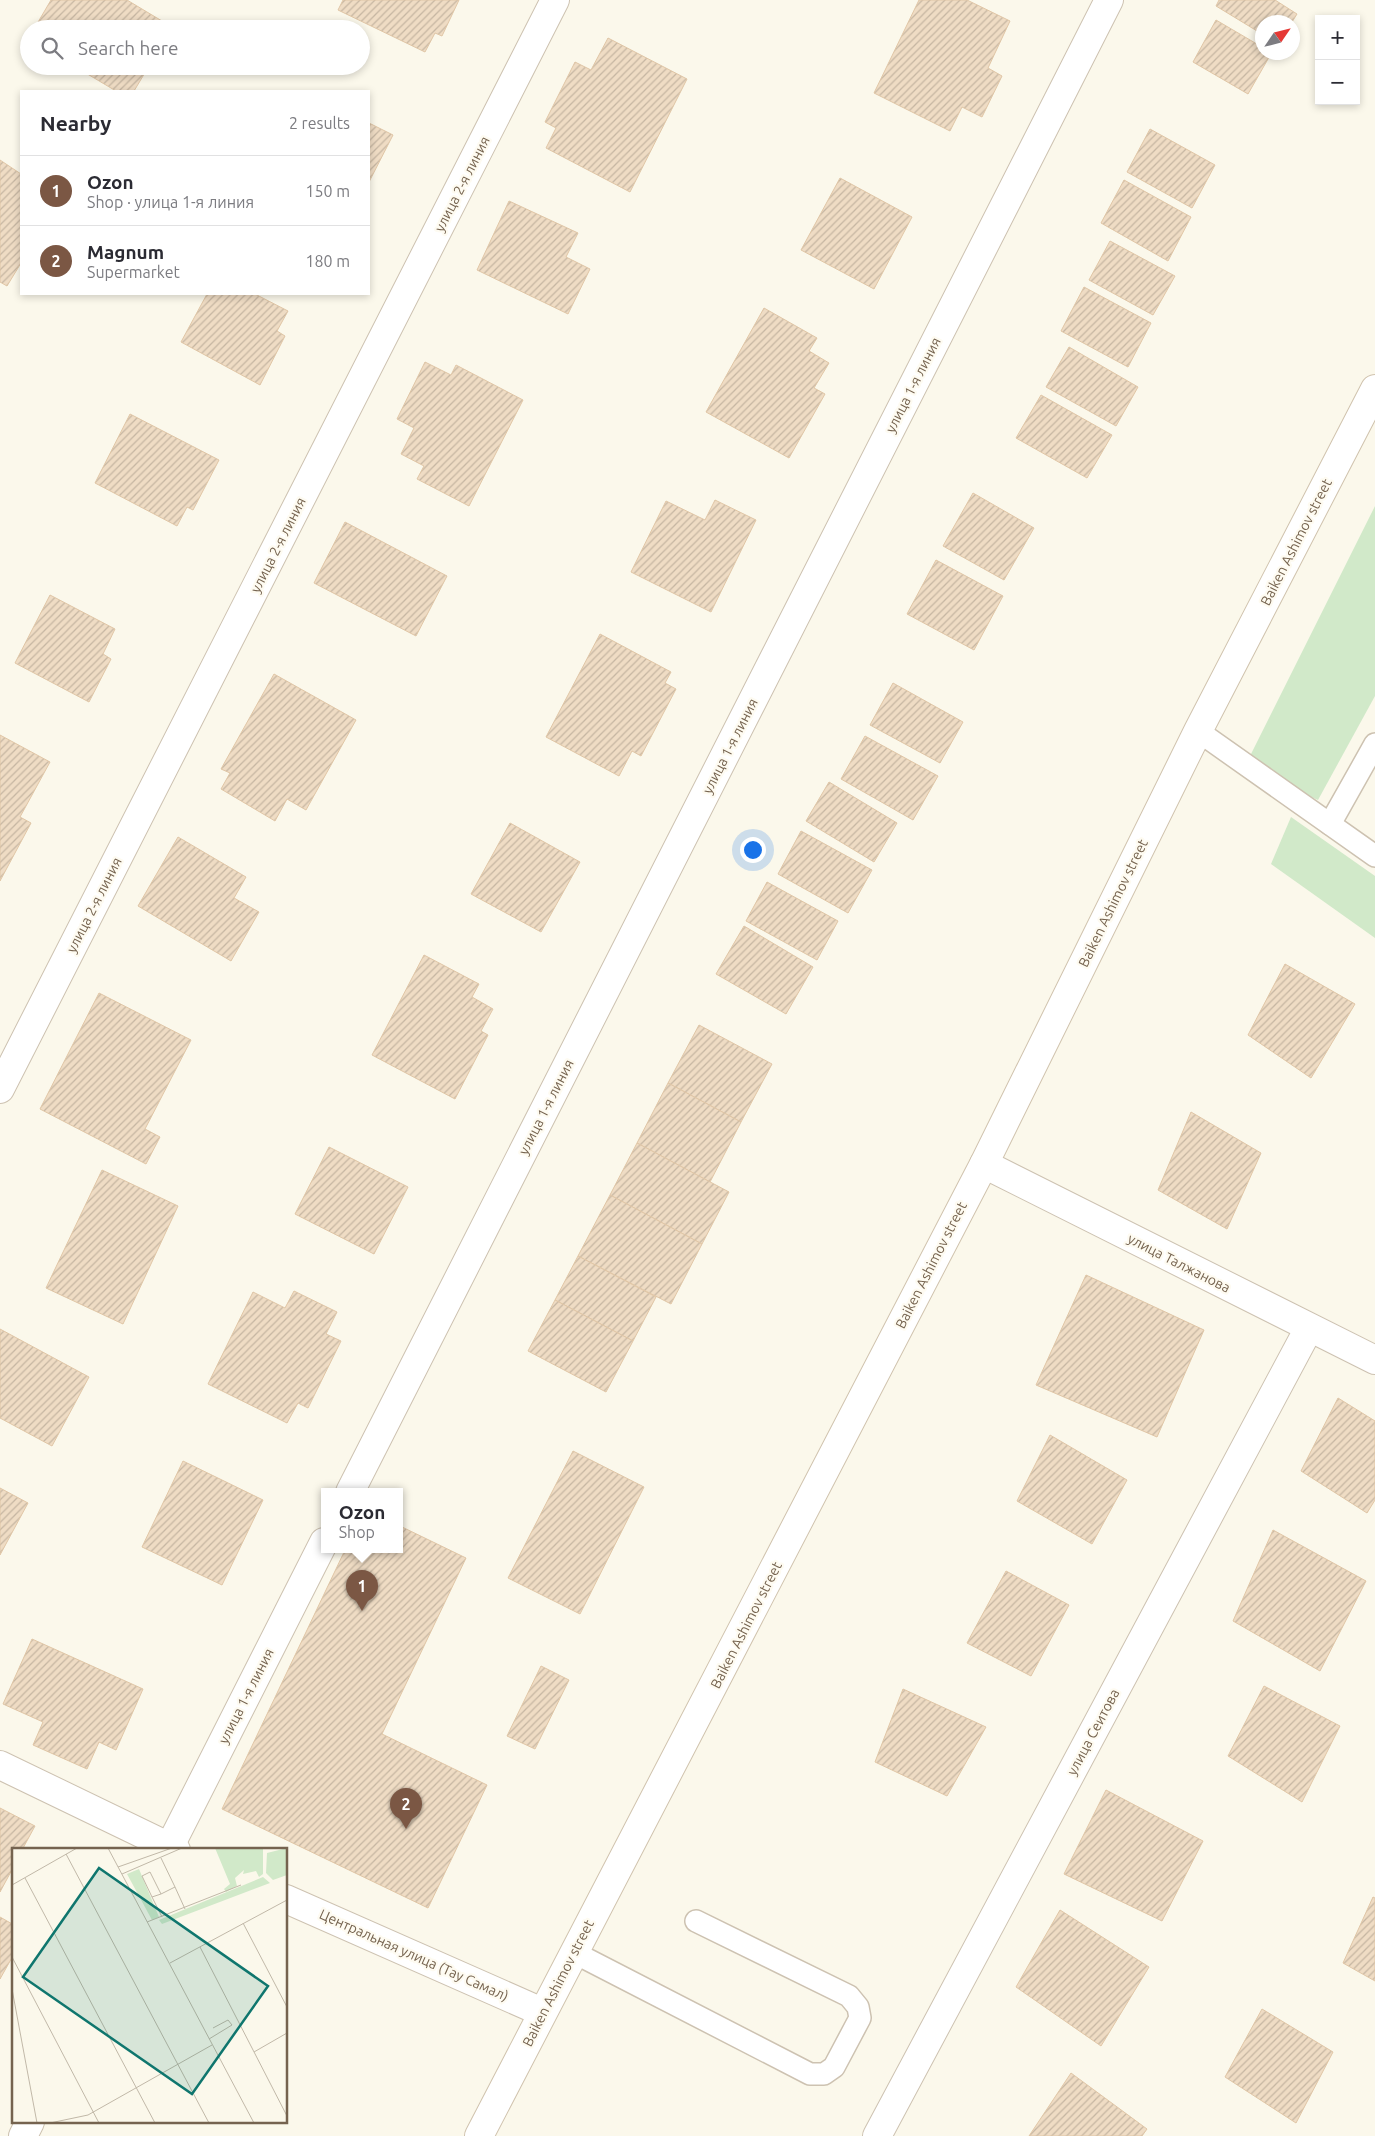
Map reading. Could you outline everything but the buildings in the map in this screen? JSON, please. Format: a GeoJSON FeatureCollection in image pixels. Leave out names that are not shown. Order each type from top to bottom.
{"type":"FeatureCollection","features":[{"type":"Feature","properties":{"kind":"street","name":"улица 2-я линия"},"geometry":{"type":"LineString","coordinates":[[0,1089],[555,0]]}},
{"type":"Feature","properties":{"kind":"street","name":"улица 1-я линия"},"geometry":{"type":"LineString","coordinates":[[352,1488],[1109,0]]}},
{"type":"Feature","properties":{"kind":"street","name":"Baiken Ashimov street"},"geometry":{"type":"LineString","coordinates":[[479,2136],[984,1164],[1198,731],[1375,389]]}},
{"type":"Feature","properties":{"kind":"street","name":"улица Талжанова"},"geometry":{"type":"LineString","coordinates":[[984,1164],[1375,1360]]}},
{"type":"Feature","properties":{"kind":"street","name":"улица Сеитова"},"geometry":{"type":"LineString","coordinates":[[877,2136],[1308,1328]]}},
{"type":"Feature","properties":{"kind":"street","name":"улица 1-я линия"},"geometry":{"type":"LineString","coordinates":[[171,1848],[321,1548]]}},
{"type":"Feature","properties":{"kind":"street"},"geometry":{"type":"LineString","coordinates":[[0,1765],[169,1848]]}},
{"type":"Feature","properties":{"kind":"street","name":"Центральная улица (Тау Самал)"},"geometry":{"type":"LineString","coordinates":[[288,1900],[542,2012]]}},
{"type":"Feature","properties":{"kind":"street"},"geometry":{"type":"LineString","coordinates":[[23,2136],[29,2124]]}},
{"type":"Feature","properties":{"kind":"lane"},"geometry":{"type":"LineString","coordinates":[[1198,731],[1375,856]]}},
{"type":"Feature","properties":{"kind":"lane"},"geometry":{"type":"LineString","coordinates":[[1330,824],[1375,744]]}},
{"type":"Feature","properties":{"kind":"lane"},"geometry":{"type":"LineString","coordinates":[[573,1952],[810,2074],[824,2074],[834,2067],[860,2018],[858,2007],[849,1996],[696,1921]]}},
{"type":"Feature","properties":{"kind":"green space"},"geometry":{"type":"Polygon","coordinates":[[[1375,506],[1375,696],[1318,800],[1283,784],[1247,762],[1375,506]]]}},
{"type":"Feature","properties":{"kind":"green space"},"geometry":{"type":"Polygon","coordinates":[[[1291,817],[1375,876],[1375,938],[1271,864],[1291,817]]]}},
{"type":"Feature","properties":{"kind":"place","name":"Ozon"},"geometry":{"type":"Point","coordinates":[362,1611]}},
{"type":"Feature","properties":{"kind":"place","name":"Magnum"},"geometry":{"type":"Point","coordinates":[406,1829]}}]}
